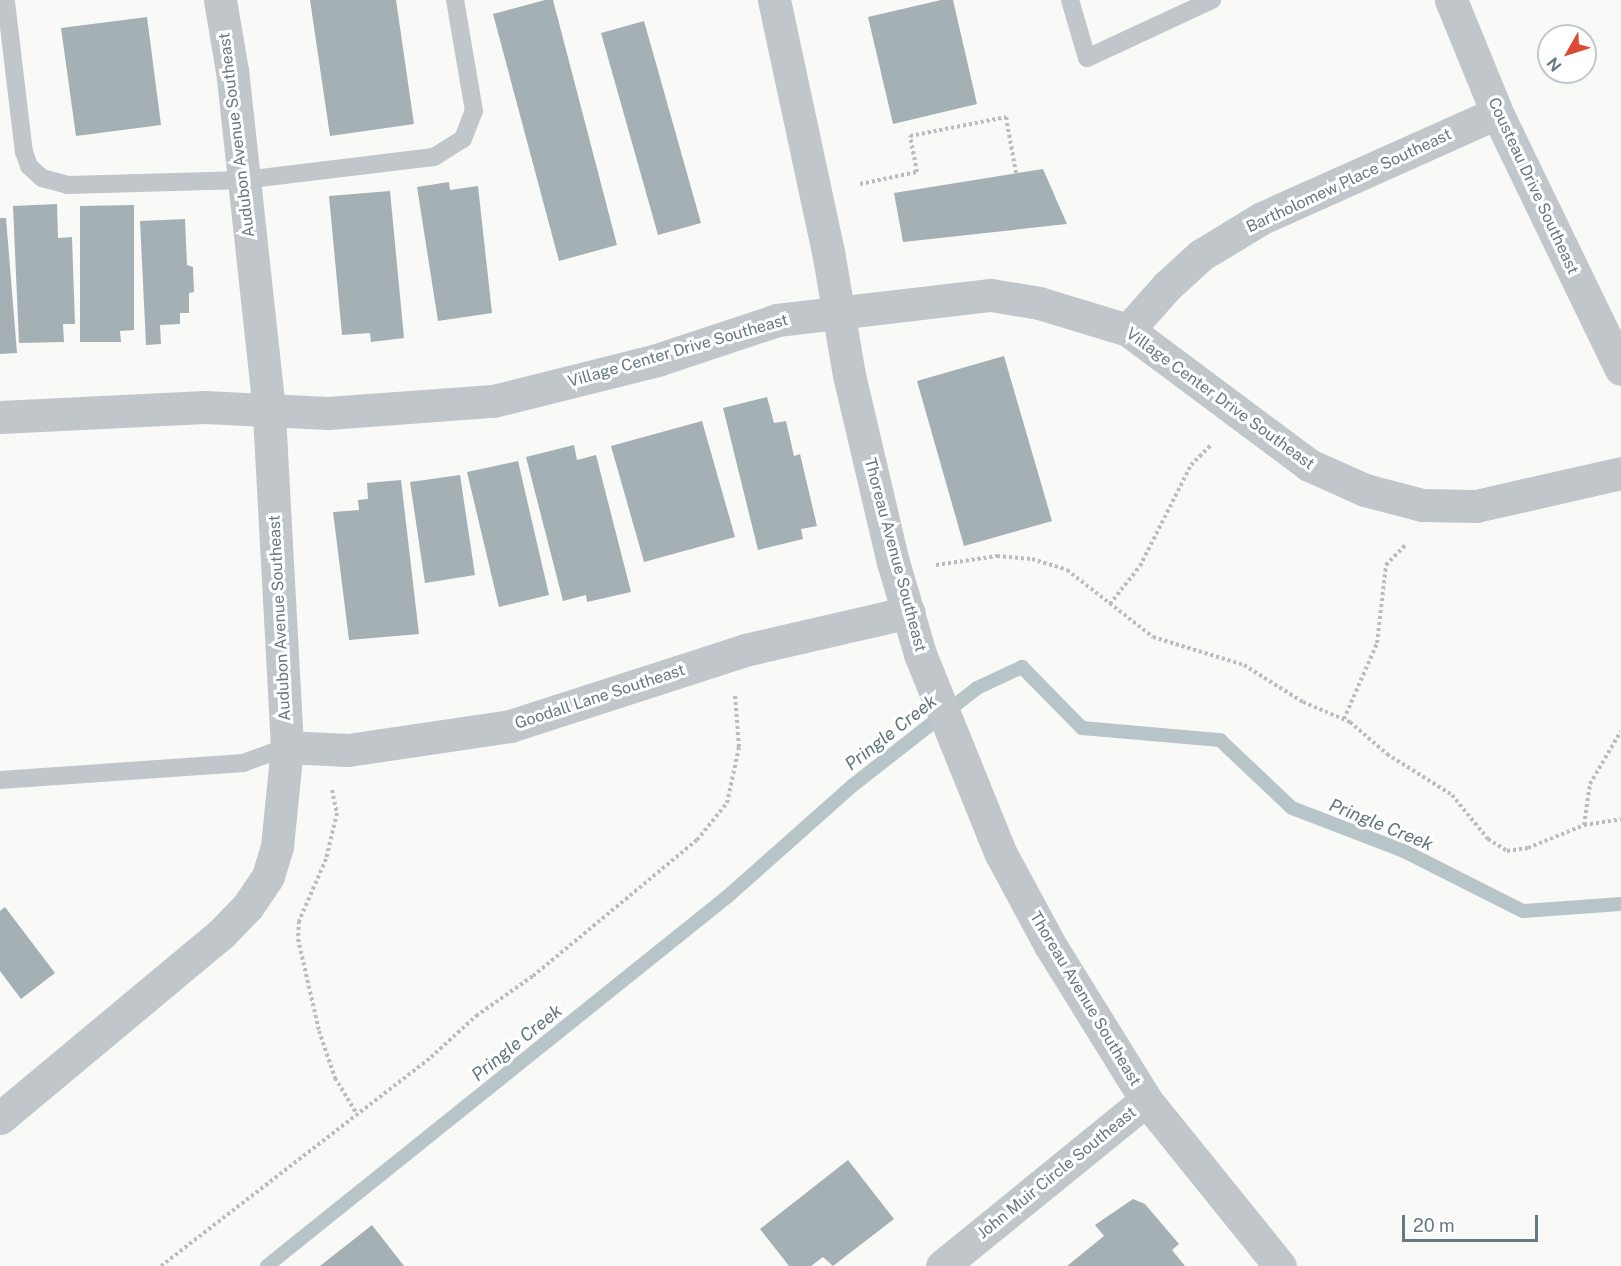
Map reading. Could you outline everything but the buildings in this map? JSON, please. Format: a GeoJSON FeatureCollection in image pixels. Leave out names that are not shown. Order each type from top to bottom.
{"type":"FeatureCollection","features":[{"type":"Feature","properties":{"kind":"street","name":"Audubon Avenue Southeast"},"geometry":{"type":"LineString","coordinates":[[0,1118],[221,934],[248,906],[268,876],[277,846],[287,747],[269,410],[244,180],[220,0]]}},
{"type":"Feature","properties":{"kind":"street","name":"Thoreau Avenue Southeast"},"geometry":{"type":"LineString","coordinates":[[774,0],[837,311],[888,540],[920,654],[1001,854],[1050,945],[1146,1100]]}},
{"type":"Feature","properties":{"kind":"street","name":"Cousteau Drive Southeast"},"geometry":{"type":"LineString","coordinates":[[1451,0],[1497,113],[1621,369]]}},
{"type":"Feature","properties":{"kind":"street","name":"Bartholomew Place Southeast"},"geometry":{"type":"LineString","coordinates":[[1128,330],[1167,286],[1201,255],[1262,218],[1497,113]]}},
{"type":"Feature","properties":{"kind":"street","name":"Village Center Drive Southeast"},"geometry":{"type":"LineString","coordinates":[[0,417],[205,407],[269,410],[412,410],[493,401],[657,360],[777,320],[837,311],[991,295],[1039,303],[1128,330],[1310,465],[1365,490],[1422,505],[1476,506],[1621,472]]}},
{"type":"Feature","properties":{"kind":"street","name":"Goodall Lane Southeast"},"geometry":{"type":"LineString","coordinates":[[287,747],[348,750],[510,726],[728,656],[909,612]]}},
{"type":"Feature","properties":{"kind":"street","name":"John Muir Circle Southeast"},"geometry":{"type":"LineString","coordinates":[[942,1266],[1146,1100],[1280,1266]]}},
{"type":"Feature","properties":{"kind":"lane"},"geometry":{"type":"LineString","coordinates":[[9,1],[24,152],[29,166],[42,178],[68,185],[244,180],[434,157],[463,139],[474,111],[455,0]]}},
{"type":"Feature","properties":{"kind":"lane"},"geometry":{"type":"LineString","coordinates":[[1070,0],[1087,58],[1212,0]]}},
{"type":"Feature","properties":{"kind":"lane"},"geometry":{"type":"LineString","coordinates":[[0,780],[243,763],[287,747]]}},
{"type":"Feature","properties":{"kind":"path"},"geometry":{"type":"LineString","coordinates":[[860,184],[917,172],[910,136],[1006,117],[1016,173]]}},
{"type":"Feature","properties":{"kind":"path"},"geometry":{"type":"LineString","coordinates":[[1110,604],[1140,566],[1191,465],[1214,442]]}},
{"type":"Feature","properties":{"kind":"path"},"geometry":{"type":"LineString","coordinates":[[1344,719],[1377,643],[1386,565],[1396,552],[1413,541]]}},
{"type":"Feature","properties":{"kind":"path"},"geometry":{"type":"LineString","coordinates":[[927,567],[997,556],[1032,559],[1067,570],[1153,637],[1244,665],[1303,702],[1344,719],[1387,754],[1452,795],[1477,828],[1498,847],[1518,851],[1584,825],[1621,819]]}},
{"type":"Feature","properties":{"kind":"path"},"geometry":{"type":"LineString","coordinates":[[161,1266],[357,1114],[618,906],[713,824],[727,803],[739,747],[739,711],[728,656]]}},
{"type":"Feature","properties":{"kind":"path"},"geometry":{"type":"LineString","coordinates":[[1584,825],[1590,784],[1621,731]]}},
{"type":"Feature","properties":{"kind":"path"},"geometry":{"type":"LineString","coordinates":[[330,788],[338,813],[326,858],[299,921],[298,939],[319,1031],[335,1078],[357,1114]]}},
{"type":"Feature","properties":{"kind":"waterway","name":"Pringle Creek"},"geometry":{"type":"LineString","coordinates":[[267,1266],[727,897],[852,786],[977,688],[1022,667],[1082,728],[1220,740],[1292,808],[1404,851],[1523,911],[1621,904]]}}]}
